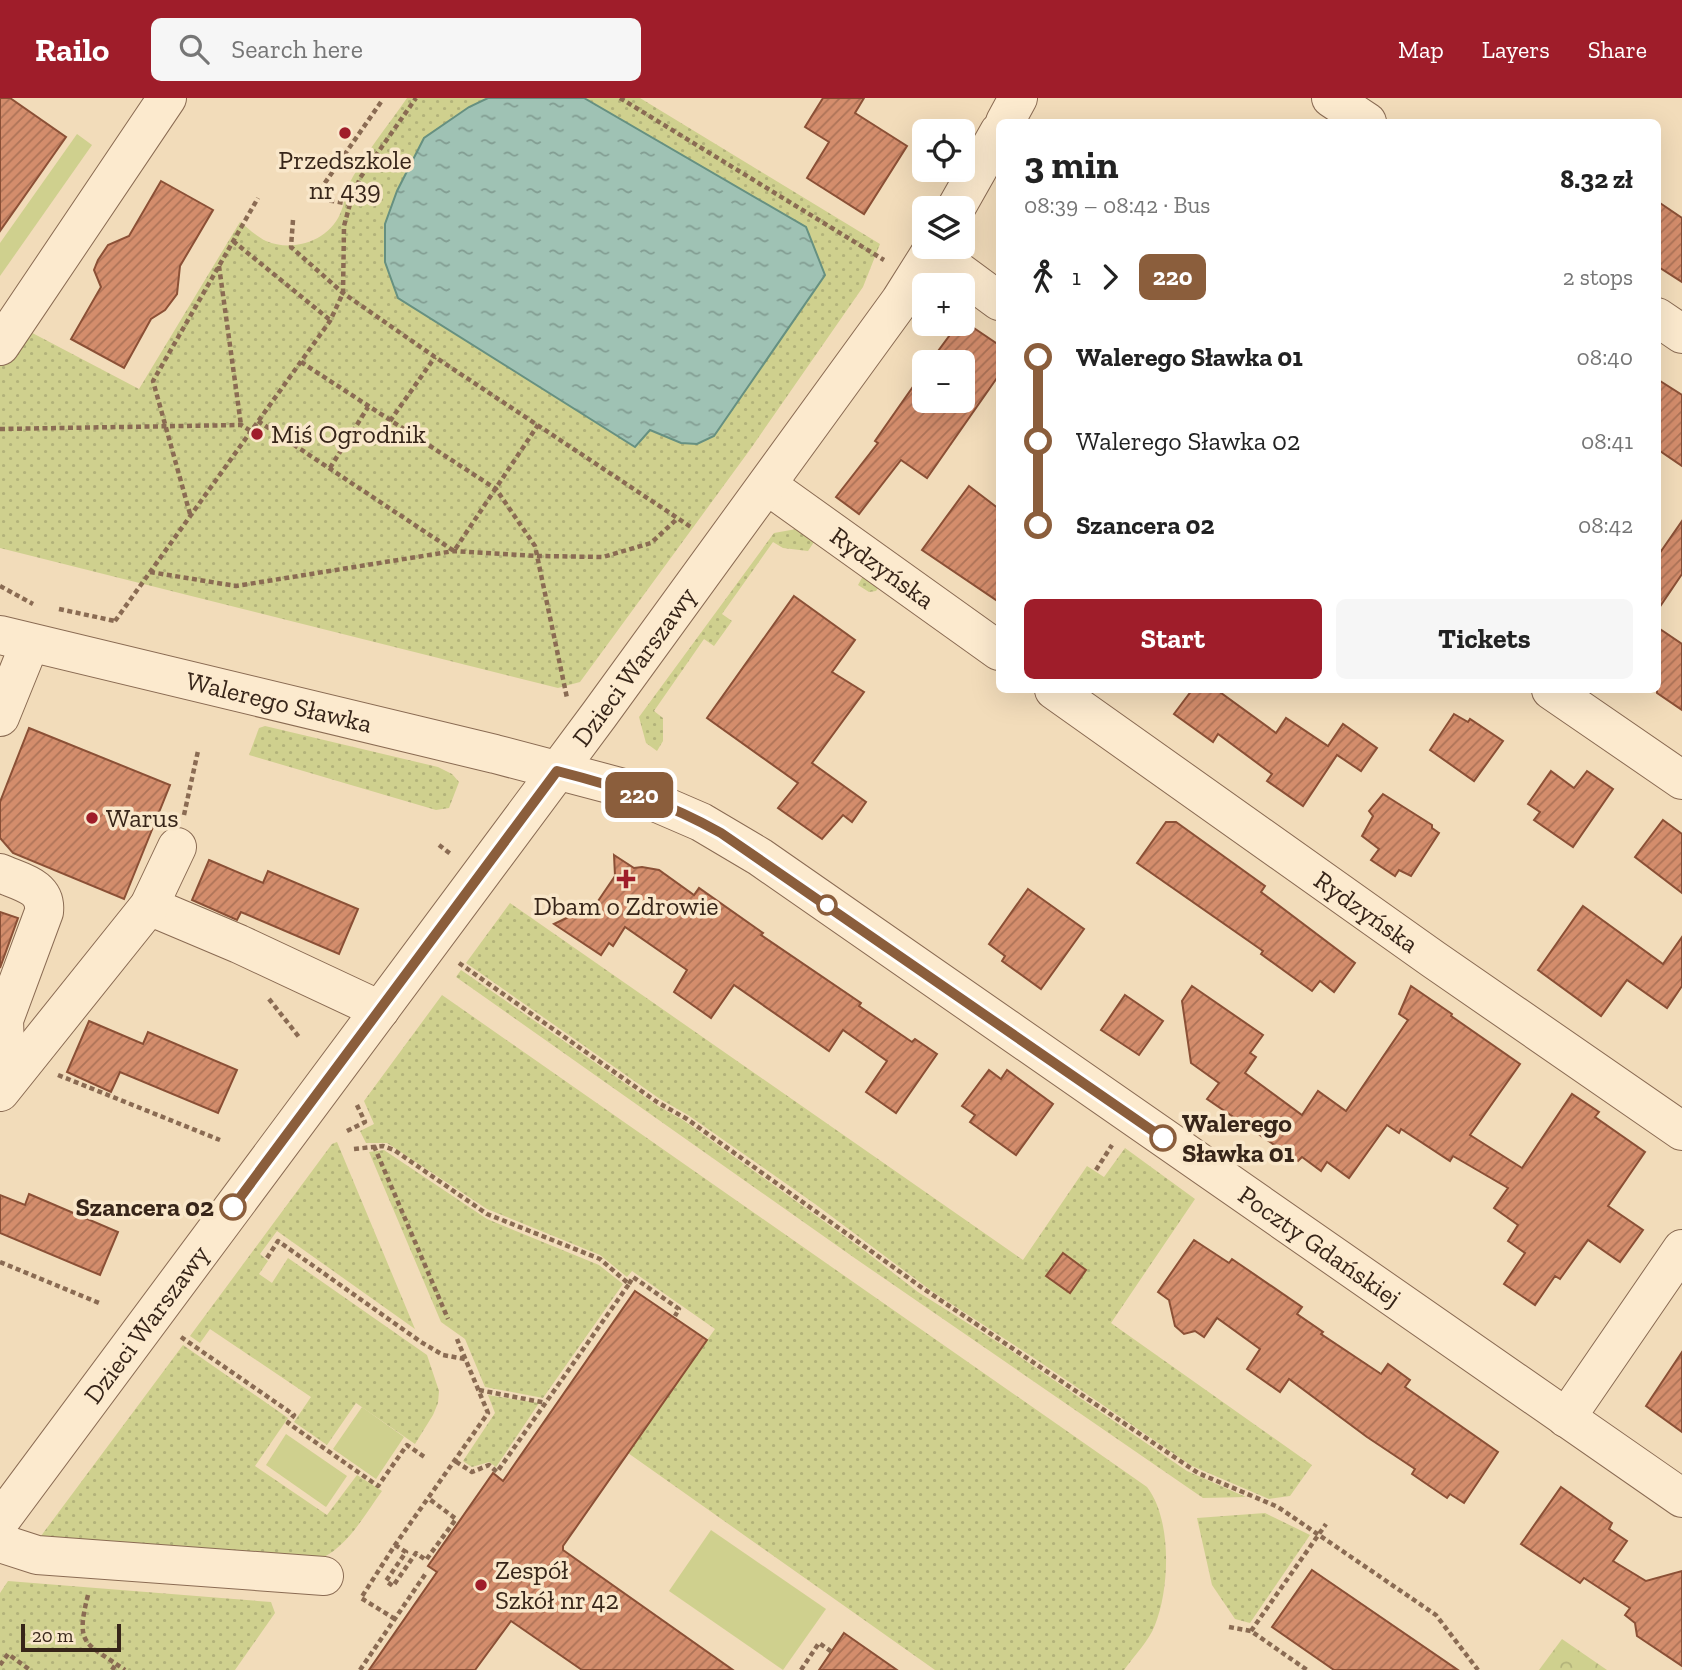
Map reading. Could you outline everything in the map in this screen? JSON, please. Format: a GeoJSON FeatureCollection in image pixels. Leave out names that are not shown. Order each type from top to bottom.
{"type":"FeatureCollection","features":[{"type":"Feature","properties":{"kind":"street"},"geometry":{"type":"LineString","coordinates":[[0,346],[167,98]]}},
{"type":"Feature","properties":{"kind":"street"},"geometry":{"type":"LineString","coordinates":[[1007,119],[1018,98]]}},
{"type":"Feature","properties":{"kind":"street"},"geometry":{"type":"LineString","coordinates":[[1331,98],[1362,119]]}},
{"type":"Feature","properties":{"kind":"street"},"geometry":{"type":"LineString","coordinates":[[963,196],[996,137]]}},
{"type":"Feature","properties":{"kind":"street","name":"Dzieci Warszawy"},"geometry":{"type":"LineString","coordinates":[[0,1521],[767,485],[900,302],[926,259]]}},
{"type":"Feature","properties":{"kind":"street"},"geometry":{"type":"LineString","coordinates":[[945,259],[996,299]]}},
{"type":"Feature","properties":{"kind":"street"},"geometry":{"type":"LineString","coordinates":[[1661,320],[1682,334]]}},
{"type":"Feature","properties":{"kind":"street","name":"Rydzyńska"},"geometry":{"type":"LineString","coordinates":[[767,485],[996,649]]}},
{"type":"Feature","properties":{"kind":"street"},"geometry":{"type":"LineString","coordinates":[[0,717],[15,639]]}},
{"type":"Feature","properties":{"kind":"street","name":"Walerego Sławka"},"geometry":{"type":"LineString","coordinates":[[15,639],[557,771]]}},
{"type":"Feature","properties":{"kind":"street","name":"Rydzyńska"},"geometry":{"type":"LineString","coordinates":[[1058,693],[1433,959],[1682,1131]]}},
{"type":"Feature","properties":{"kind":"street"},"geometry":{"type":"LineString","coordinates":[[1555,693],[1682,780]]}},
{"type":"Feature","properties":{"kind":"street","name":"Poczty Gdańskiej"},"geometry":{"type":"LineString","coordinates":[[557,771],[620,787],[659,802],[740,845],[1682,1498]]}},
{"type":"Feature","properties":{"kind":"street"},"geometry":{"type":"LineString","coordinates":[[0,873],[36,889],[43,895],[45,902],[44,912],[4,1020],[5,1049],[22,1077],[149,906],[177,847]]}},
{"type":"Feature","properties":{"kind":"street"},"geometry":{"type":"LineString","coordinates":[[149,906],[239,944],[380,1010]]}},
{"type":"Feature","properties":{"kind":"street"},"geometry":{"type":"LineString","coordinates":[[1566,1418],[1682,1249]]}},
{"type":"Feature","properties":{"kind":"street"},"geometry":{"type":"LineString","coordinates":[[0,1543],[37,1555],[324,1576]]}},
{"type":"Feature","properties":{"kind":"path"},"geometry":{"type":"LineString","coordinates":[[115,621],[330,321],[343,293],[344,226],[360,178],[416,98]]}},
{"type":"Feature","properties":{"kind":"path"},"geometry":{"type":"LineString","coordinates":[[620,98],[887,262]]}},
{"type":"Feature","properties":{"kind":"path"},"geometry":{"type":"LineString","coordinates":[[320,190],[381,102]]}},
{"type":"Feature","properties":{"kind":"path"},"geometry":{"type":"LineString","coordinates":[[191,515],[153,380],[257,198]]}},
{"type":"Feature","properties":{"kind":"path"},"geometry":{"type":"LineString","coordinates":[[321,199],[350,204]]}},
{"type":"Feature","properties":{"kind":"path"},"geometry":{"type":"LineString","coordinates":[[293,220],[291,247],[343,293],[698,531]]}},
{"type":"Feature","properties":{"kind":"path"},"geometry":{"type":"LineString","coordinates":[[233,241],[330,321]]}},
{"type":"Feature","properties":{"kind":"path"},"geometry":{"type":"LineString","coordinates":[[219,266],[241,425]]}},
{"type":"Feature","properties":{"kind":"path"},"geometry":{"type":"LineString","coordinates":[[390,421],[435,357]]}},
{"type":"Feature","properties":{"kind":"path"},"geometry":{"type":"LineString","coordinates":[[301,362],[496,489],[539,556],[568,699]]}},
{"type":"Feature","properties":{"kind":"path"},"geometry":{"type":"LineString","coordinates":[[330,468],[368,407]]}},
{"type":"Feature","properties":{"kind":"path"},"geometry":{"type":"LineString","coordinates":[[258,421],[454,551]]}},
{"type":"Feature","properties":{"kind":"path"},"geometry":{"type":"LineString","coordinates":[[0,429],[241,425],[251,431]]}},
{"type":"Feature","properties":{"kind":"path"},"geometry":{"type":"LineString","coordinates":[[454,551],[538,425]]}},
{"type":"Feature","properties":{"kind":"path"},"geometry":{"type":"LineString","coordinates":[[150,572],[236,586],[454,551],[603,557],[651,542],[678,518]]}},
{"type":"Feature","properties":{"kind":"path"},"geometry":{"type":"LineString","coordinates":[[177,847],[198,751]]}},
{"type":"Feature","properties":{"kind":"path"},"geometry":{"type":"LineString","coordinates":[[464,967],[657,1102],[687,1119],[920,1287],[1198,1473],[1278,1507],[1436,1615],[1478,1670]]}},
{"type":"Feature","properties":{"kind":"path"},"geometry":{"type":"LineString","coordinates":[[22,1077],[220,1140]]}},
{"type":"Feature","properties":{"kind":"path"},"geometry":{"type":"LineString","coordinates":[[347,1131],[365,1122],[353,1095]]}},
{"type":"Feature","properties":{"kind":"path"},"geometry":{"type":"LineString","coordinates":[[1096,1170],[1119,1136]]}},
{"type":"Feature","properties":{"kind":"path"},"geometry":{"type":"LineString","coordinates":[[374,1146],[448,1319]]}},
{"type":"Feature","properties":{"kind":"path"},"geometry":{"type":"LineString","coordinates":[[354,1149],[383,1146],[394,1150],[487,1214],[600,1259],[629,1284]]}},
{"type":"Feature","properties":{"kind":"path"},"geometry":{"type":"LineString","coordinates":[[267,1258],[278,1241],[422,1342],[443,1355],[465,1359]]}},
{"type":"Feature","properties":{"kind":"path"},"geometry":{"type":"LineString","coordinates":[[0,1262],[99,1303]]}},
{"type":"Feature","properties":{"kind":"path"},"geometry":{"type":"LineString","coordinates":[[455,1461],[472,1472],[489,1465],[497,1472],[633,1277],[679,1309],[674,1316]]}},
{"type":"Feature","properties":{"kind":"path"},"geometry":{"type":"LineString","coordinates":[[395,1619],[361,1598],[488,1413],[457,1339]]}},
{"type":"Feature","properties":{"kind":"path"},"geometry":{"type":"LineString","coordinates":[[187,1340],[294,1415],[288,1423],[378,1486],[407,1446],[426,1458]]}},
{"type":"Feature","properties":{"kind":"path"},"geometry":{"type":"LineString","coordinates":[[478,1390],[547,1403]]}},
{"type":"Feature","properties":{"kind":"path"},"geometry":{"type":"LineString","coordinates":[[395,1545],[406,1552],[386,1581],[393,1586],[416,1553],[426,1560],[456,1519],[428,1498]]}},
{"type":"Feature","properties":{"kind":"path"},"geometry":{"type":"LineString","coordinates":[[1251,1631],[1326,1524]]}},
{"type":"Feature","properties":{"kind":"path"},"geometry":{"type":"LineString","coordinates":[[360,1670],[426,1573]]}},
{"type":"Feature","properties":{"kind":"path"},"geometry":{"type":"LineString","coordinates":[[90,1588],[81,1631],[93,1648],[125,1670]]}},
{"type":"Feature","properties":{"kind":"path"},"geometry":{"type":"LineString","coordinates":[[1229,1628],[1251,1631],[1307,1670]]}},
{"type":"Feature","properties":{"kind":"path"},"geometry":{"type":"LineString","coordinates":[[801,1670],[820,1643],[832,1652]]}},
{"type":"Feature","properties":{"kind":"path"},"geometry":{"type":"LineString","coordinates":[[0,1665],[8,1654],[30,1670]]}},
{"type":"Feature","properties":{"kind":"path"},"geometry":{"type":"LineString","coordinates":[[112,1670],[116,1664]]}},
{"type":"Feature","properties":{"kind":"green space"},"geometry":{"type":"Polygon","coordinates":[[[407,98],[640,98],[880,244],[863,287],[749,451],[580,682],[558,688],[0,548],[0,316],[139,389],[240,222],[263,239],[277,244],[300,244],[321,236],[337,220],[353,176],[407,98]]]}},
{"type":"Feature","properties":{"kind":"green space"},"geometry":{"type":"Polygon","coordinates":[[[77,134],[92,145],[0,276],[0,243],[77,134]]]}},
{"type":"Feature","properties":{"kind":"green space"},"geometry":{"type":"Polygon","coordinates":[[[802,528],[881,584],[876,591],[869,592],[858,585],[863,576],[814,542],[808,551],[783,548],[773,542],[722,614],[732,621],[714,646],[704,639],[654,711],[663,718],[663,741],[657,751],[646,743],[639,717],[774,533],[802,528]]]}},
{"type":"Feature","properties":{"kind":"green space"},"geometry":{"type":"Polygon","coordinates":[[[265,726],[438,767],[452,774],[459,782],[449,808],[436,810],[249,755],[259,728],[265,726]]]}},
{"type":"Feature","properties":{"kind":"green space"},"geometry":{"type":"Polygon","coordinates":[[[510,903],[1023,1260],[1087,1166],[1104,1177],[1125,1148],[1195,1199],[1111,1323],[1312,1465],[1290,1496],[1269,1499],[1192,1466],[933,1292],[815,1204],[466,963],[510,903]]]}},
{"type":"Feature","properties":{"kind":"green space"},"geometry":{"type":"Polygon","coordinates":[[[461,970],[658,1106],[683,1120],[918,1292],[1007,1348],[1187,1471],[1246,1497],[1203,1498],[856,1259],[456,977],[461,970]]]}},
{"type":"Feature","properties":{"kind":"green space"},"geometry":{"type":"Polygon","coordinates":[[[442,995],[1147,1487],[1161,1517],[1164,1535],[1164,1592],[1152,1631],[1124,1670],[935,1670],[628,1453],[715,1329],[632,1271],[627,1277],[600,1255],[487,1209],[387,1143],[366,1143],[360,1131],[374,1124],[364,1101],[442,995]]]}},
{"type":"Feature","properties":{"kind":"green space"},"geometry":{"type":"Polygon","coordinates":[[[337,1142],[415,1329],[277,1231],[260,1254],[268,1261],[259,1274],[272,1283],[288,1258],[427,1355],[439,1391],[438,1403],[415,1444],[356,1403],[327,1445],[294,1422],[311,1397],[210,1329],[200,1343],[190,1336],[332,1144],[337,1142]]]}},
{"type":"Feature","properties":{"kind":"green space"},"geometry":{"type":"Polygon","coordinates":[[[384,1150],[487,1219],[599,1265],[623,1284],[543,1398],[485,1387],[465,1339],[441,1322],[369,1152],[384,1150]]]}},
{"type":"Feature","properties":{"kind":"green space"},"geometry":{"type":"Polygon","coordinates":[[[183,1345],[288,1418],[255,1466],[327,1515],[357,1475],[382,1491],[353,1532],[336,1549],[315,1561],[38,1540],[183,1345]]]}},
{"type":"Feature","properties":{"kind":"green space"},"geometry":{"type":"Polygon","coordinates":[[[488,1395],[539,1403],[496,1467],[489,1462],[472,1467],[463,1461],[495,1413],[488,1395]]]}},
{"type":"Feature","properties":{"kind":"green space"},"geometry":{"type":"Polygon","coordinates":[[[362,1407],[404,1437],[376,1479],[333,1449],[362,1407]]]}},
{"type":"Feature","properties":{"kind":"green space"},"geometry":{"type":"Polygon","coordinates":[[[286,1434],[347,1476],[326,1507],[266,1465],[286,1434]]]}},
{"type":"Feature","properties":{"kind":"green space"},"geometry":{"type":"Polygon","coordinates":[[[1265,1513],[1310,1535],[1250,1623],[1235,1619],[1212,1585],[1197,1518],[1265,1513]]]}},
{"type":"Feature","properties":{"kind":"green space"},"geometry":{"type":"Polygon","coordinates":[[[711,1530],[826,1609],[783,1670],[669,1591],[711,1530]]]}},
{"type":"Feature","properties":{"kind":"green space"},"geometry":{"type":"Polygon","coordinates":[[[8,1581],[271,1602],[275,1613],[235,1670],[0,1670],[0,1593],[8,1581]]]}},
{"type":"Feature","properties":{"kind":"green space"},"geometry":{"type":"Polygon","coordinates":[[[1562,1639],[1607,1670],[1539,1670],[1562,1639]]]}},
{"type":"Feature","properties":{"kind":"water"},"geometry":{"type":"Polygon","coordinates":[[[488,98],[584,98],[806,227],[825,275],[714,436],[697,444],[681,443],[650,430],[635,447],[398,298],[385,262],[385,224],[397,191],[424,138],[469,107],[488,98]]]}},
{"type":"Feature","properties":{"kind":"building"},"geometry":{"type":"Polygon","coordinates":[[[0,98],[10,98],[66,137],[0,231],[0,98]]]}},
{"type":"Feature","properties":{"kind":"building"},"geometry":{"type":"Polygon","coordinates":[[[823,98],[864,98],[855,113],[907,146],[864,214],[807,178],[829,142],[805,127],[823,98]]]}},
{"type":"Feature","properties":{"kind":"building"},"geometry":{"type":"Polygon","coordinates":[[[161,181],[213,210],[180,266],[177,294],[165,310],[151,319],[124,368],[71,339],[101,287],[94,270],[98,260],[108,245],[129,236],[161,181]]]}},
{"type":"Feature","properties":{"kind":"building"},"geometry":{"type":"Polygon","coordinates":[[[1661,204],[1682,218],[1682,282],[1661,269],[1661,204]]]}},
{"type":"Feature","properties":{"kind":"building"},"geometry":{"type":"Polygon","coordinates":[[[975,329],[996,343],[996,379],[975,409],[975,350],[939,350],[949,336],[975,336],[975,329]]]}},
{"type":"Feature","properties":{"kind":"building"},"geometry":{"type":"Polygon","coordinates":[[[1661,382],[1682,395],[1682,466],[1661,452],[1661,382]]]}},
{"type":"Feature","properties":{"kind":"building"},"geometry":{"type":"Polygon","coordinates":[[[912,388],[912,413],[972,413],[927,478],[901,460],[859,514],[836,497],[878,443],[875,441],[912,388]]]}},
{"type":"Feature","properties":{"kind":"building"},"geometry":{"type":"Polygon","coordinates":[[[969,486],[996,507],[996,600],[922,550],[969,486]]]}},
{"type":"Feature","properties":{"kind":"building"},"geometry":{"type":"Polygon","coordinates":[[[1682,521],[1682,574],[1661,605],[1661,551],[1682,521]]]}},
{"type":"Feature","properties":{"kind":"building"},"geometry":{"type":"Polygon","coordinates":[[[794,596],[855,640],[832,672],[864,692],[812,763],[866,802],[852,822],[843,815],[822,839],[778,808],[798,783],[707,718],[794,596]]]}},
{"type":"Feature","properties":{"kind":"building"},"geometry":{"type":"Polygon","coordinates":[[[1661,630],[1682,644],[1682,710],[1657,693],[1661,693],[1661,630]]]}},
{"type":"Feature","properties":{"kind":"building"},"geometry":{"type":"Polygon","coordinates":[[[1190,693],[1221,693],[1276,733],[1286,718],[1328,746],[1343,724],[1377,748],[1361,771],[1337,755],[1303,806],[1267,781],[1272,774],[1218,734],[1213,742],[1174,714],[1190,693]]]}},
{"type":"Feature","properties":{"kind":"building"},"geometry":{"type":"Polygon","coordinates":[[[1454,714],[1468,722],[1470,719],[1503,741],[1474,781],[1430,750],[1454,714]]]}},
{"type":"Feature","properties":{"kind":"building","name":"Warus"},"geometry":{"type":"Polygon","coordinates":[[[29,728],[170,785],[124,899],[13,853],[0,838],[0,802],[29,728]]]}},
{"type":"Feature","properties":{"kind":"building"},"geometry":{"type":"Polygon","coordinates":[[[1551,771],[1574,788],[1587,771],[1613,789],[1573,847],[1534,820],[1540,812],[1528,804],[1551,771]]]}},
{"type":"Feature","properties":{"kind":"building"},"geometry":{"type":"Polygon","coordinates":[[[1383,794],[1432,825],[1439,833],[1411,876],[1399,870],[1395,876],[1371,860],[1379,849],[1362,836],[1373,816],[1369,811],[1383,794]]]}},
{"type":"Feature","properties":{"kind":"building"},"geometry":{"type":"Polygon","coordinates":[[[1663,820],[1682,834],[1682,893],[1635,857],[1663,820]]]}},
{"type":"Feature","properties":{"kind":"building"},"geometry":{"type":"Polygon","coordinates":[[[1166,822],[1176,822],[1265,886],[1261,892],[1355,963],[1334,992],[1320,981],[1312,991],[1261,954],[1263,951],[1137,863],[1166,822]]]}},
{"type":"Feature","properties":{"kind":"building"},"geometry":{"type":"Polygon","coordinates":[[[614,855],[634,868],[659,870],[694,895],[699,888],[763,933],[761,935],[861,1003],[859,1006],[912,1042],[915,1039],[937,1054],[896,1113],[866,1092],[887,1061],[843,1030],[829,1051],[734,985],[711,1018],[674,992],[687,970],[625,927],[613,946],[609,943],[601,955],[554,924],[596,904],[615,876],[614,855]]]}},
{"type":"Feature","properties":{"kind":"building"},"geometry":{"type":"Polygon","coordinates":[[[209,860],[263,883],[268,871],[358,909],[339,954],[241,912],[237,920],[192,900],[209,860]]]}},
{"type":"Feature","properties":{"kind":"building"},"geometry":{"type":"Polygon","coordinates":[[[1028,889],[1084,929],[1041,989],[1002,961],[1005,956],[989,944],[1028,889]]]}},
{"type":"Feature","properties":{"kind":"building"},"geometry":{"type":"Polygon","coordinates":[[[1583,906],[1663,964],[1682,937],[1682,986],[1667,1008],[1627,980],[1601,1016],[1538,970],[1583,906]]]}},
{"type":"Feature","properties":{"kind":"building"},"geometry":{"type":"Polygon","coordinates":[[[0,912],[18,918],[0,968],[0,912]]]}},
{"type":"Feature","properties":{"kind":"building"},"geometry":{"type":"Polygon","coordinates":[[[1192,986],[1263,1035],[1250,1053],[1256,1057],[1245,1073],[1302,1115],[1318,1091],[1346,1111],[1408,1020],[1399,1014],[1411,986],[1520,1064],[1470,1135],[1522,1168],[1572,1094],[1599,1112],[1595,1117],[1645,1152],[1608,1206],[1643,1230],[1620,1262],[1588,1240],[1560,1279],[1555,1276],[1535,1305],[1504,1284],[1525,1253],[1508,1241],[1518,1225],[1494,1208],[1508,1188],[1453,1156],[1450,1161],[1401,1129],[1399,1133],[1387,1125],[1349,1178],[1327,1162],[1321,1171],[1302,1157],[1298,1161],[1207,1099],[1219,1083],[1191,1063],[1182,1001],[1192,986]]]}},
{"type":"Feature","properties":{"kind":"building"},"geometry":{"type":"Polygon","coordinates":[[[1125,995],[1163,1021],[1139,1055],[1101,1030],[1125,995]]]}},
{"type":"Feature","properties":{"kind":"building"},"geometry":{"type":"Polygon","coordinates":[[[89,1021],[143,1044],[148,1032],[237,1070],[218,1113],[120,1072],[111,1092],[67,1072],[89,1021]]]}},
{"type":"Feature","properties":{"kind":"building"},"geometry":{"type":"Polygon","coordinates":[[[989,1070],[1001,1079],[1007,1070],[1053,1104],[1016,1155],[970,1122],[975,1115],[962,1106],[989,1070]]]}},
{"type":"Feature","properties":{"kind":"building"},"geometry":{"type":"Polygon","coordinates":[[[29,1194],[118,1232],[100,1275],[0,1233],[0,1195],[25,1205],[29,1194]]]}},
{"type":"Feature","properties":{"kind":"building"},"geometry":{"type":"Polygon","coordinates":[[[1194,1240],[1229,1263],[1232,1259],[1302,1307],[1297,1314],[1323,1332],[1321,1334],[1381,1374],[1388,1364],[1410,1380],[1405,1387],[1498,1452],[1464,1503],[1450,1494],[1447,1498],[1412,1474],[1415,1469],[1289,1379],[1280,1392],[1247,1369],[1260,1349],[1217,1318],[1204,1337],[1195,1331],[1184,1334],[1175,1326],[1169,1300],[1158,1292],[1194,1240]]]}},
{"type":"Feature","properties":{"kind":"building"},"geometry":{"type":"Polygon","coordinates":[[[1063,1253],[1086,1270],[1070,1293],[1046,1276],[1063,1253]]]}},
{"type":"Feature","properties":{"kind":"building"},"geometry":{"type":"Polygon","coordinates":[[[635,1291],[707,1340],[563,1546],[563,1550],[733,1670],[582,1670],[511,1621],[475,1670],[369,1670],[437,1572],[428,1566],[493,1473],[503,1481],[635,1291]]]}},
{"type":"Feature","properties":{"kind":"building"},"geometry":{"type":"Polygon","coordinates":[[[1682,1352],[1682,1432],[1646,1406],[1682,1352]]]}},
{"type":"Feature","properties":{"kind":"building"},"geometry":{"type":"Polygon","coordinates":[[[1561,1487],[1612,1523],[1609,1529],[1627,1541],[1613,1561],[1646,1581],[1682,1571],[1682,1666],[1637,1636],[1635,1623],[1625,1615],[1630,1608],[1584,1578],[1580,1583],[1521,1544],[1561,1487]]]}},
{"type":"Feature","properties":{"kind":"building"},"geometry":{"type":"Polygon","coordinates":[[[1312,1570],[1458,1670],[1334,1670],[1272,1627],[1312,1570]]]}},
{"type":"Feature","properties":{"kind":"building"},"geometry":{"type":"Polygon","coordinates":[[[844,1633],[897,1670],[819,1670],[844,1633]]]}},
{"type":"Feature","properties":{"kind":"bus line","name":"220"},"geometry":{"type":"LineString","coordinates":[[233,1207],[557,771],[620,787],[684,813],[721,833],[1163,1138]]}},
{"type":"Feature","properties":{"kind":"place","name":"Przedszkole nr 439"},"geometry":{"type":"Point","coordinates":[345,133]}},
{"type":"Feature","properties":{"kind":"place","name":"Miś Ogrodnik"},"geometry":{"type":"Point","coordinates":[257,434]}},
{"type":"Feature","properties":{"kind":"place","name":"Warus"},"geometry":{"type":"Point","coordinates":[92,818]}},
{"type":"Feature","properties":{"kind":"place","name":"Dbam o Zdrowie"},"geometry":{"type":"Point","coordinates":[626,879]}},
{"type":"Feature","properties":{"kind":"place","name":"Walerego Sławka 01"},"geometry":{"type":"Point","coordinates":[1163,1138]}},
{"type":"Feature","properties":{"kind":"place","name":"Szancera 02"},"geometry":{"type":"Point","coordinates":[233,1207]}},
{"type":"Feature","properties":{"kind":"place","name":"Zespół Szkół nr 42"},"geometry":{"type":"Point","coordinates":[481,1585]}}]}
